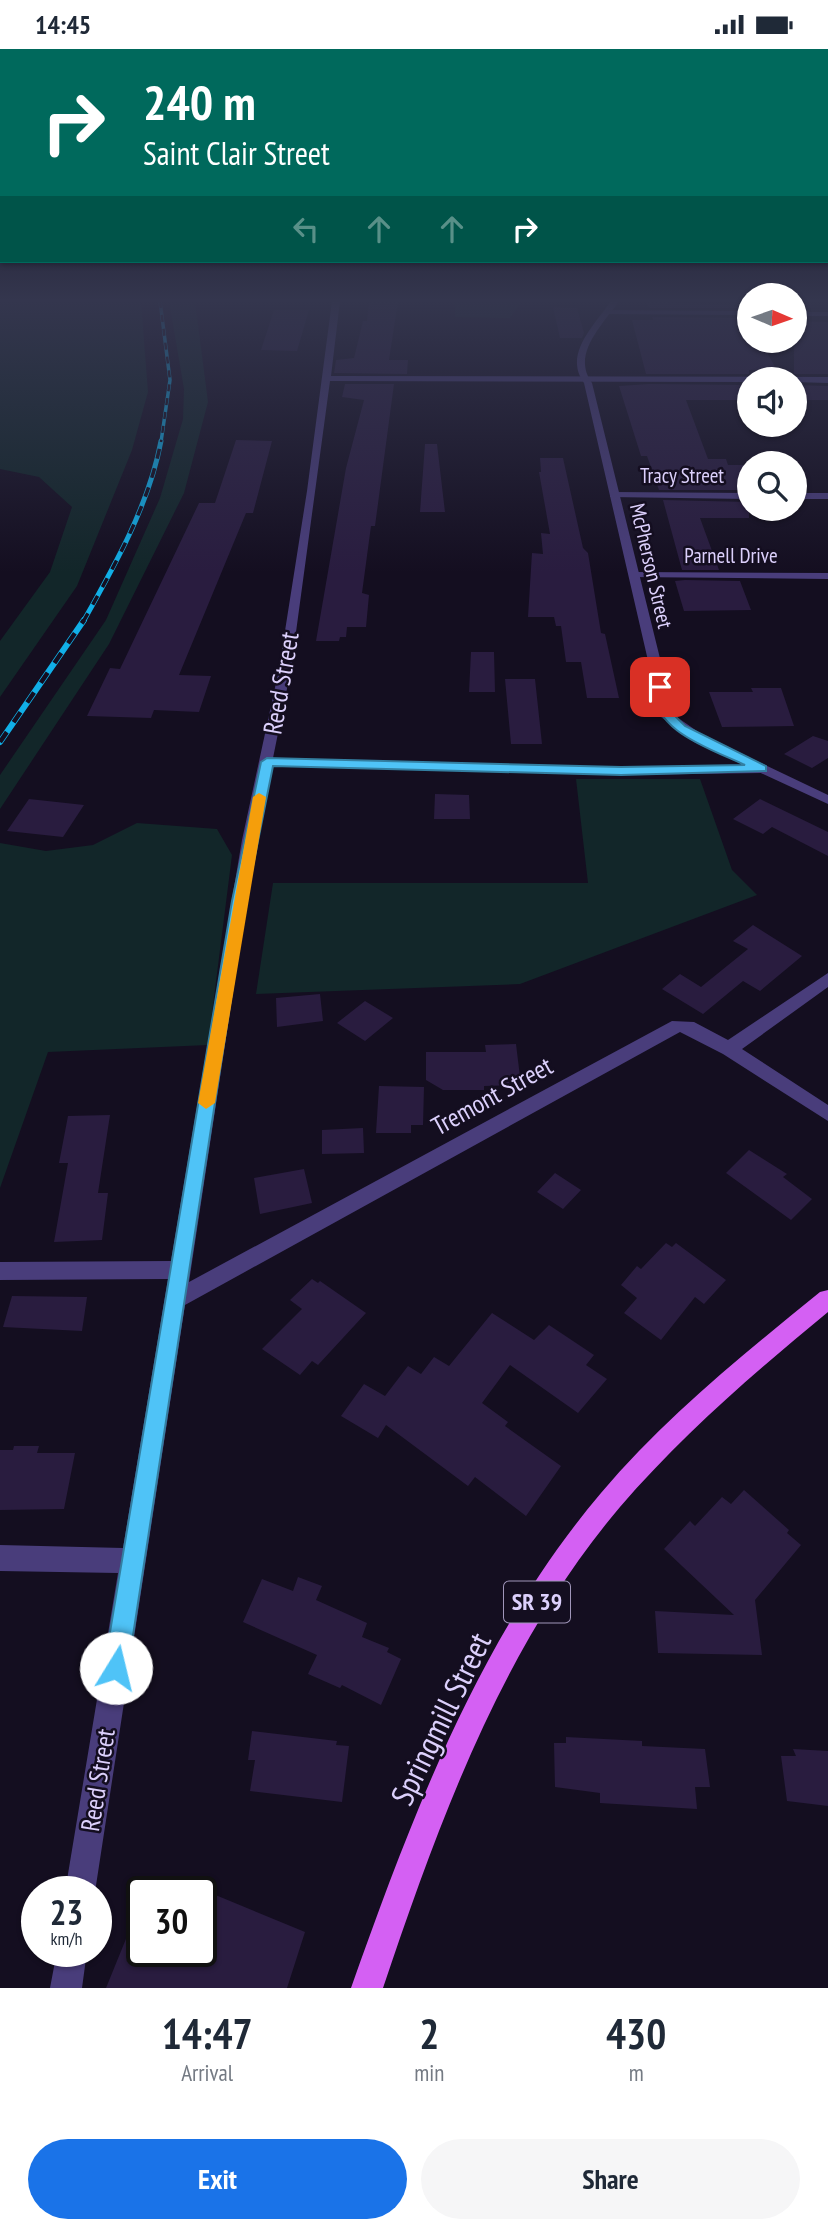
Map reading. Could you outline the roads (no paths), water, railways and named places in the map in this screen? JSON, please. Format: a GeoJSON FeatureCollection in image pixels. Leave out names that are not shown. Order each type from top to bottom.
{"type":"FeatureCollection","features":[{"type":"Feature","properties":{"kind":"main road","name":"Springmill Street"},"geometry":{"type":"LineString","coordinates":[[367,1988],[436,1799],[463,1735],[545,1589],[609,1502],[647,1462],[732,1380],[828,1299]]}},
{"type":"Feature","properties":{"kind":"street","name":"Reed Street"},"geometry":{"type":"LineString","coordinates":[[83,1876],[247,852],[267,762],[312,491],[324,391]]}},
{"type":"Feature","properties":{"kind":"street","name":"McPherson Street"},"geometry":{"type":"LineString","coordinates":[[588,391],[668,717],[699,739],[828,800]]}},
{"type":"Feature","properties":{"kind":"street","name":"Tracy Street"},"geometry":{"type":"LineString","coordinates":[[614,495],[737,496]]}},
{"type":"Feature","properties":{"kind":"street"},"geometry":{"type":"LineString","coordinates":[[807,496],[828,496]]}},
{"type":"Feature","properties":{"kind":"street","name":"Parnell Drive"},"geometry":{"type":"LineString","coordinates":[[633,575],[828,576]]}},
{"type":"Feature","properties":{"kind":"street"},"geometry":{"type":"LineString","coordinates":[[267,762],[621,771],[762,769]]}},
{"type":"Feature","properties":{"kind":"street"},"geometry":{"type":"LineString","coordinates":[[828,979],[729,1049],[828,1114]]}},
{"type":"Feature","properties":{"kind":"street","name":"Tremont Street"},"geometry":{"type":"LineString","coordinates":[[175,1300],[678,1025],[688,1026],[729,1049]]}},
{"type":"Feature","properties":{"kind":"street"},"geometry":{"type":"LineString","coordinates":[[0,1271],[180,1270]]}},
{"type":"Feature","properties":{"kind":"street"},"geometry":{"type":"LineString","coordinates":[[0,1558],[134,1561]]}},
{"type":"Feature","properties":{"kind":"street"},"geometry":{"type":"LineString","coordinates":[[66,1988],[69,1967]]}},
{"type":"Feature","properties":{"kind":"railway"},"geometry":{"type":"LineString","coordinates":[[161,442],[168,391]]}},
{"type":"Feature","properties":{"kind":"railway"},"geometry":{"type":"LineString","coordinates":[[83,622],[119,557],[139,511],[156,465],[161,441]]}},
{"type":"Feature","properties":{"kind":"railway"},"geometry":{"type":"LineString","coordinates":[[0,742],[84,620]]}}]}
